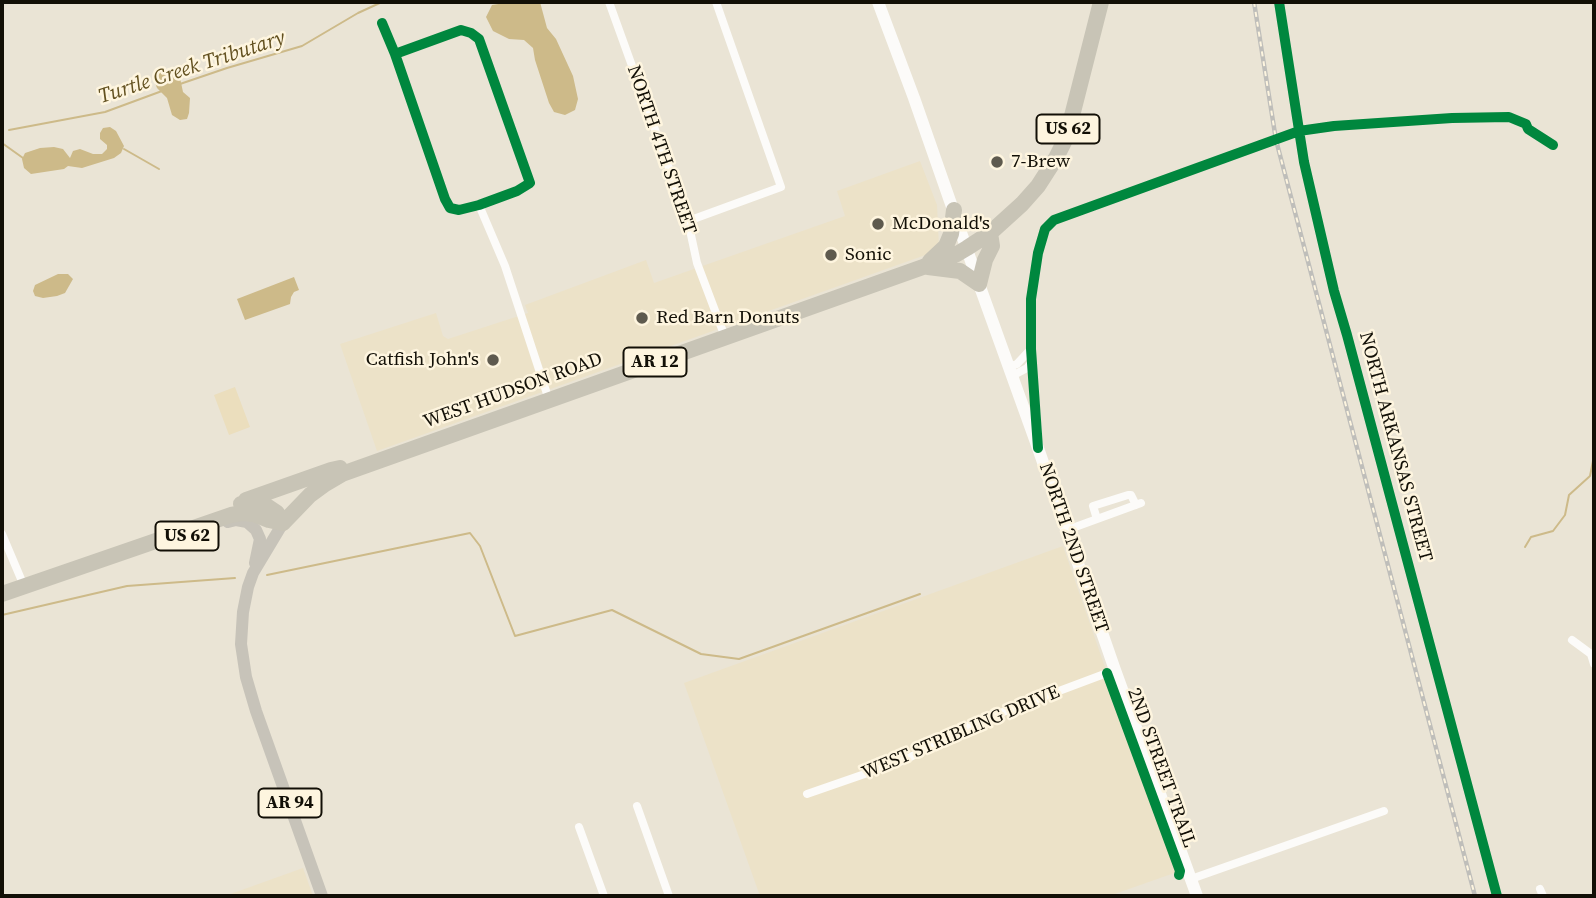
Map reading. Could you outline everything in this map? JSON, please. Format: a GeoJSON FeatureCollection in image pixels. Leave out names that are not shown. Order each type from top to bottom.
{"type":"FeatureCollection","features":[{"type":"Feature","properties":{"kind":"highway","name":"US 62"},"geometry":{"type":"LineString","coordinates":[[967,248],[1007,219],[1038,186],[1056,158],[1066,138],[1101,2]]}},
{"type":"Feature","properties":{"kind":"highway"},"geometry":{"type":"LineString","coordinates":[[923,267],[946,246],[951,234],[954,210]]}},
{"type":"Feature","properties":{"kind":"highway"},"geometry":{"type":"LineString","coordinates":[[979,284],[992,246],[989,233]]}},
{"type":"Feature","properties":{"kind":"highway","name":"WEST HUDSON ROAD"},"geometry":{"type":"LineString","coordinates":[[283,523],[310,495],[342,474],[923,267],[967,248]]}},
{"type":"Feature","properties":{"kind":"highway","name":"AR 12"},"geometry":{"type":"LineString","coordinates":[[923,267],[960,271],[979,284]]}},
{"type":"Feature","properties":{"kind":"highway","name":"AR 12"},"geometry":{"type":"LineString","coordinates":[[240,504],[247,499],[331,470],[363,466]]}},
{"type":"Feature","properties":{"kind":"highway"},"geometry":{"type":"LineString","coordinates":[[240,504],[265,505],[276,513],[283,523]]}},
{"type":"Feature","properties":{"kind":"highway","name":"US 62"},"geometry":{"type":"LineString","coordinates":[[73,569],[93,556],[240,504]]}},
{"type":"Feature","properties":{"kind":"highway","name":"US 62"},"geometry":{"type":"LineString","coordinates":[[73,569],[231,515],[254,514],[283,523]]}},
{"type":"Feature","properties":{"kind":"highway"},"geometry":{"type":"LineString","coordinates":[[2,594],[73,569]]}},
{"type":"Feature","properties":{"kind":"main road","name":"NORTH 2ND STREET"},"geometry":{"type":"LineString","coordinates":[[878,2],[1197,896]]}},
{"type":"Feature","properties":{"kind":"main road","name":"US 62"},"geometry":{"type":"LineString","coordinates":[[73,569],[102,567],[236,520],[247,522],[256,530],[260,539],[253,573]]}},
{"type":"Feature","properties":{"kind":"main road","name":"AR 94"},"geometry":{"type":"LineString","coordinates":[[283,523],[253,573],[243,612],[241,644],[246,677],[322,896]]}},
{"type":"Feature","properties":{"kind":"street","name":"NORTH 4TH STREET"},"geometry":{"type":"LineString","coordinates":[[609,2],[688,221],[697,262],[724,337]]}},
{"type":"Feature","properties":{"kind":"street"},"geometry":{"type":"LineString","coordinates":[[688,221],[781,187],[716,2]]}},
{"type":"Feature","properties":{"kind":"street","name":"NORTH ARKANSAS STREET"},"geometry":{"type":"LineString","coordinates":[[1279,2],[1298,131],[1334,291],[1497,896]]}},
{"type":"Feature","properties":{"kind":"street"},"geometry":{"type":"LineString","coordinates":[[382,23],[450,208],[459,210],[479,205],[517,191],[530,183],[479,39],[461,30],[395,54]]}},
{"type":"Feature","properties":{"kind":"street"},"geometry":{"type":"LineString","coordinates":[[1038,448],[1031,349],[1031,299],[1038,253],[1045,229],[1054,220],[1298,131],[1452,118],[1509,117],[1525,124],[1528,129],[1553,145]]}},
{"type":"Feature","properties":{"kind":"street"},"geometry":{"type":"LineString","coordinates":[[479,205],[505,266],[549,400]]}},
{"type":"Feature","properties":{"kind":"street"},"geometry":{"type":"LineString","coordinates":[[1011,371],[1031,349]]}},
{"type":"Feature","properties":{"kind":"street"},"geometry":{"type":"LineString","coordinates":[[1011,371],[1027,368],[1032,362]]}},
{"type":"Feature","properties":{"kind":"street"},"geometry":{"type":"LineString","coordinates":[[1067,530],[1138,504],[1128,495],[1093,506],[1097,519]]}},
{"type":"Feature","properties":{"kind":"street"},"geometry":{"type":"LineString","coordinates":[[2,534],[24,586]]}},
{"type":"Feature","properties":{"kind":"street"},"geometry":{"type":"LineString","coordinates":[[1572,640],[1591,654],[1594,664]]}},
{"type":"Feature","properties":{"kind":"street","name":"WEST STRIBLING DRIVE"},"geometry":{"type":"LineString","coordinates":[[807,794],[905,760],[971,724],[1115,670]]}},
{"type":"Feature","properties":{"kind":"street"},"geometry":{"type":"LineString","coordinates":[[637,806],[669,896]]}},
{"type":"Feature","properties":{"kind":"street"},"geometry":{"type":"LineString","coordinates":[[1191,879],[1384,811]]}},
{"type":"Feature","properties":{"kind":"street"},"geometry":{"type":"LineString","coordinates":[[579,827],[604,896]]}},
{"type":"Feature","properties":{"kind":"shaded area"},"geometry":{"type":"Polygon","coordinates":[[[540,2],[547,28],[556,39],[573,76],[578,99],[575,110],[565,115],[554,112],[533,48],[524,40],[509,39],[493,31],[486,17],[492,5],[540,2]]]}},
{"type":"Feature","properties":{"kind":"shaded area"},"geometry":{"type":"Polygon","coordinates":[[[165,70],[179,73],[183,92],[190,98],[187,119],[180,120],[172,115],[167,98],[157,88],[154,80],[158,72],[165,70]]]}},
{"type":"Feature","properties":{"kind":"shaded area"},"geometry":{"type":"Polygon","coordinates":[[[110,127],[116,131],[124,146],[121,153],[114,158],[82,168],[68,166],[31,174],[24,168],[22,159],[25,153],[40,148],[63,149],[70,158],[73,151],[80,149],[102,154],[107,145],[100,139],[100,133],[103,128],[110,127]]]}},
{"type":"Feature","properties":{"kind":"shaded area"},"geometry":{"type":"Polygon","coordinates":[[[920,161],[937,205],[939,248],[931,253],[377,451],[340,344],[436,313],[443,336],[448,339],[528,313],[525,305],[646,260],[654,283],[845,216],[837,191],[920,161]]]}},
{"type":"Feature","properties":{"kind":"shaded area"},"geometry":{"type":"Polygon","coordinates":[[[58,274],[68,274],[73,279],[65,293],[43,298],[35,296],[35,285],[58,274]]]}},
{"type":"Feature","properties":{"kind":"shaded area"},"geometry":{"type":"Polygon","coordinates":[[[294,277],[299,290],[294,292],[290,304],[245,320],[237,299],[294,277]]]}},
{"type":"Feature","properties":{"kind":"shaded area"},"geometry":{"type":"Polygon","coordinates":[[[235,387],[250,427],[229,435],[214,395],[235,387]]]}},
{"type":"Feature","properties":{"kind":"shaded area"},"geometry":{"type":"Polygon","coordinates":[[[1063,546],[1180,871],[1109,896],[760,896],[684,683],[1063,546]]]}},
{"type":"Feature","properties":{"kind":"shaded area"},"geometry":{"type":"Polygon","coordinates":[[[303,868],[313,896],[225,896],[303,868]]]}},
{"type":"Feature","properties":{"kind":"waterway","name":"Turtle Creek Tributary"},"geometry":{"type":"LineString","coordinates":[[180,84],[302,46],[382,2]]}},
{"type":"Feature","properties":{"kind":"waterway","name":"Turtle Creek Tributary"},"geometry":{"type":"LineString","coordinates":[[9,130],[105,112],[162,91]]}},
{"type":"Feature","properties":{"kind":"waterway"},"geometry":{"type":"LineString","coordinates":[[2,143],[23,158]]}},
{"type":"Feature","properties":{"kind":"waterway"},"geometry":{"type":"LineString","coordinates":[[124,149],[159,169]]}},
{"type":"Feature","properties":{"kind":"waterway"},"geometry":{"type":"LineString","coordinates":[[1525,547],[1531,537],[1553,531],[1565,515],[1569,495],[1590,476],[1594,456]]}},
{"type":"Feature","properties":{"kind":"waterway","name":"Turtle Creek Tributary"},"geometry":{"type":"LineString","coordinates":[[267,575],[470,533],[480,546],[515,636],[612,610],[701,654],[739,659],[920,594]]}},
{"type":"Feature","properties":{"kind":"waterway","name":"Turtle Creek Tributary"},"geometry":{"type":"LineString","coordinates":[[2,615],[127,586],[235,578]]}},
{"type":"Feature","properties":{"kind":"railway"},"geometry":{"type":"LineString","coordinates":[[1254,2],[1276,140],[1475,896]]}},
{"type":"Feature","properties":{"kind":"cycle path"},"geometry":{"type":"LineString","coordinates":[[1279,2],[1304,162],[1334,291],[1497,896]]}},
{"type":"Feature","properties":{"kind":"cycle path"},"geometry":{"type":"LineString","coordinates":[[382,23],[450,208],[459,210],[479,205],[517,191],[530,183],[479,39],[461,30],[395,54]]}},
{"type":"Feature","properties":{"kind":"cycle path"},"geometry":{"type":"LineString","coordinates":[[1038,448],[1031,349],[1031,299],[1038,253],[1045,229],[1054,220],[1299,131],[1452,118],[1509,117],[1526,124],[1528,129],[1553,145]]}},
{"type":"Feature","properties":{"kind":"cycle path","name":"2ND STREET TRAIL"},"geometry":{"type":"LineString","coordinates":[[1107,673],[1180,871],[1179,875]]}},
{"type":"Feature","properties":{"kind":"place","name":"7-Brew"},"geometry":{"type":"Point","coordinates":[997,162]}},
{"type":"Feature","properties":{"kind":"place","name":"McDonald's"},"geometry":{"type":"Point","coordinates":[878,224]}},
{"type":"Feature","properties":{"kind":"place","name":"Sonic"},"geometry":{"type":"Point","coordinates":[831,255]}},
{"type":"Feature","properties":{"kind":"place","name":"Red Barn Donuts"},"geometry":{"type":"Point","coordinates":[642,318]}},
{"type":"Feature","properties":{"kind":"place","name":"Catfish John's"},"geometry":{"type":"Point","coordinates":[493,360]}}]}
